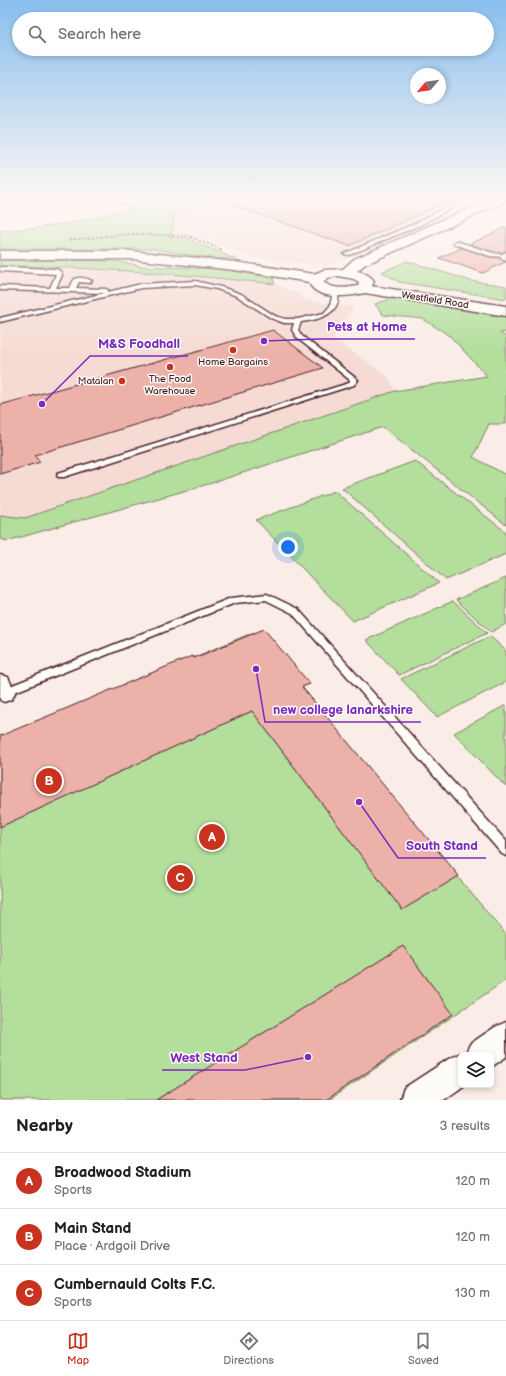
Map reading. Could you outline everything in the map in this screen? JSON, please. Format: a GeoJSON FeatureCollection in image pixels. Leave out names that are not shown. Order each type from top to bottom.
{"type":"FeatureCollection","features":[{"type":"Feature","properties":{"kind":"main road"},"geometry":{"type":"LineString","coordinates":[[349,272],[350,269],[359,262],[385,250]]}},
{"type":"Feature","properties":{"kind":"main road"},"geometry":{"type":"LineString","coordinates":[[0,255],[131,255],[235,266],[317,279],[324,274],[349,272],[358,275],[367,281],[364,289]]}},
{"type":"Feature","properties":{"kind":"main road"},"geometry":{"type":"LineString","coordinates":[[317,279],[316,283],[321,288],[336,292]]}},
{"type":"Feature","properties":{"kind":"main road","name":"Westfield Road"},"geometry":{"type":"LineString","coordinates":[[336,292],[348,292],[364,289],[506,311]]}},
{"type":"Feature","properties":{"kind":"street"},"geometry":{"type":"LineString","coordinates":[[485,1052],[506,1038]]}},
{"type":"Feature","properties":{"kind":"street"},"geometry":{"type":"LineString","coordinates":[[416,1100],[458,1071]]}},
{"type":"Feature","properties":{"kind":"lane"},"geometry":{"type":"LineString","coordinates":[[347,254],[356,250]]}},
{"type":"Feature","properties":{"kind":"lane"},"geometry":{"type":"LineString","coordinates":[[476,250],[492,256],[506,256]]}},
{"type":"Feature","properties":{"kind":"lane"},"geometry":{"type":"LineString","coordinates":[[0,269],[56,271],[59,275],[52,289]]}},
{"type":"Feature","properties":{"kind":"lane"},"geometry":{"type":"LineString","coordinates":[[73,289],[77,280],[89,281]]}},
{"type":"Feature","properties":{"kind":"lane"},"geometry":{"type":"LineString","coordinates":[[133,282],[156,285]]}},
{"type":"Feature","properties":{"kind":"lane"},"geometry":{"type":"LineString","coordinates":[[0,288],[106,291],[156,285],[195,283],[219,288],[240,295],[273,317],[284,321],[311,319],[326,314],[333,306],[336,292]]}},
{"type":"Feature","properties":{"kind":"lane"},"geometry":{"type":"LineString","coordinates":[[0,320],[127,289]]}},
{"type":"Feature","properties":{"kind":"lane"},"geometry":{"type":"LineString","coordinates":[[61,475],[352,384],[354,380],[299,337],[295,330],[298,321]]}},
{"type":"Feature","properties":{"kind":"lane"},"geometry":{"type":"LineString","coordinates":[[1,690],[234,600],[267,597],[295,611],[506,850]]}},
{"type":"Feature","properties":{"kind":"shaded area"},"geometry":{"type":"Polygon","coordinates":[[[233,250],[367,250],[326,266],[249,257],[233,250]]]}},
{"type":"Feature","properties":{"kind":"shaded area"},"geometry":{"type":"Polygon","coordinates":[[[0,266],[131,270],[275,284],[299,294],[304,300],[354,307],[333,338],[388,377],[395,391],[25,518],[0,515],[0,266]]]}},
{"type":"Feature","properties":{"kind":"green space"},"geometry":{"type":"Polygon","coordinates":[[[161,250],[215,250],[235,259],[209,258],[161,250]]]}},
{"type":"Feature","properties":{"kind":"green space"},"geometry":{"type":"Polygon","coordinates":[[[0,260],[114,261],[138,266],[223,269],[273,278],[275,284],[138,272],[0,266],[0,260]]]}},
{"type":"Feature","properties":{"kind":"green space"},"geometry":{"type":"Polygon","coordinates":[[[407,261],[471,281],[506,286],[506,299],[399,282],[382,272],[407,261]]]}},
{"type":"Feature","properties":{"kind":"green space"},"geometry":{"type":"Polygon","coordinates":[[[397,297],[506,314],[506,332],[500,333],[506,337],[506,424],[489,424],[473,457],[506,475],[506,525],[383,427],[212,483],[7,541],[0,539],[0,515],[25,518],[395,391],[487,376],[450,336],[423,319],[383,315],[375,304],[397,297]]]}},
{"type":"Feature","properties":{"kind":"green space"},"geometry":{"type":"Polygon","coordinates":[[[415,461],[506,532],[506,554],[446,580],[342,488],[415,461]]]}},
{"type":"Feature","properties":{"kind":"green space"},"geometry":{"type":"Polygon","coordinates":[[[335,491],[439,583],[353,621],[256,520],[335,491]]]}},
{"type":"Feature","properties":{"kind":"green space"},"geometry":{"type":"Polygon","coordinates":[[[506,578],[506,624],[491,632],[456,600],[506,578]]]}},
{"type":"Feature","properties":{"kind":"green space"},"geometry":{"type":"Polygon","coordinates":[[[453,601],[487,633],[399,675],[366,640],[453,601]]]}},
{"type":"Feature","properties":{"kind":"green space"},"geometry":{"type":"Polygon","coordinates":[[[254,632],[506,935],[506,980],[329,1100],[0,1100],[0,739],[254,632]]]}},
{"type":"Feature","properties":{"kind":"green space"},"geometry":{"type":"Polygon","coordinates":[[[490,636],[506,651],[506,682],[437,717],[401,679],[490,636]]]}},
{"type":"Feature","properties":{"kind":"green space"},"geometry":{"type":"Polygon","coordinates":[[[506,705],[506,787],[454,733],[506,705]]]}},
{"type":"Feature","properties":{"kind":"building"},"geometry":{"type":"Polygon","coordinates":[[[457,250],[469,250],[490,257],[500,258],[505,262],[483,273],[439,258],[457,250]]]}},
{"type":"Feature","properties":{"kind":"building"},"geometry":{"type":"Polygon","coordinates":[[[488,250],[506,250],[501,253],[488,250]]]}},
{"type":"Feature","properties":{"kind":"building"},"geometry":{"type":"Polygon","coordinates":[[[273,330],[323,368],[35,455],[40,462],[0,474],[0,405],[273,330]]]}},
{"type":"Feature","properties":{"kind":"building"},"geometry":{"type":"Polygon","coordinates":[[[264,629],[310,684],[302,687],[459,876],[402,910],[252,711],[0,827],[0,736],[192,656],[194,658],[264,629]]]}},
{"type":"Feature","properties":{"kind":"building"},"geometry":{"type":"Polygon","coordinates":[[[403,946],[453,1014],[326,1100],[156,1100],[403,946]]]}},
{"type":"Feature","properties":{"kind":"place","name":"Pets at Home"},"geometry":{"type":"Point","coordinates":[264,341]}},
{"type":"Feature","properties":{"kind":"place","name":"Home Bargains"},"geometry":{"type":"Point","coordinates":[233,350]}},
{"type":"Feature","properties":{"kind":"place","name":"The Food Warehouse"},"geometry":{"type":"Point","coordinates":[170,367]}},
{"type":"Feature","properties":{"kind":"place","name":"Matalan"},"geometry":{"type":"Point","coordinates":[122,381]}},
{"type":"Feature","properties":{"kind":"place","name":"M&S Foodhall"},"geometry":{"type":"Point","coordinates":[42,404]}},
{"type":"Feature","properties":{"kind":"place","name":"new college lanarkshire"},"geometry":{"type":"Point","coordinates":[256,669]}},
{"type":"Feature","properties":{"kind":"place","name":"Main Stand"},"geometry":{"type":"Point","coordinates":[49,781]}},
{"type":"Feature","properties":{"kind":"place","name":"South Stand"},"geometry":{"type":"Point","coordinates":[359,802]}},
{"type":"Feature","properties":{"kind":"place","name":"Broadwood Stadium"},"geometry":{"type":"Point","coordinates":[212,837]}},
{"type":"Feature","properties":{"kind":"place","name":"Cumbernauld Colts F.C."},"geometry":{"type":"Point","coordinates":[180,878]}},
{"type":"Feature","properties":{"kind":"place","name":"West Stand"},"geometry":{"type":"Point","coordinates":[308,1057]}}]}
